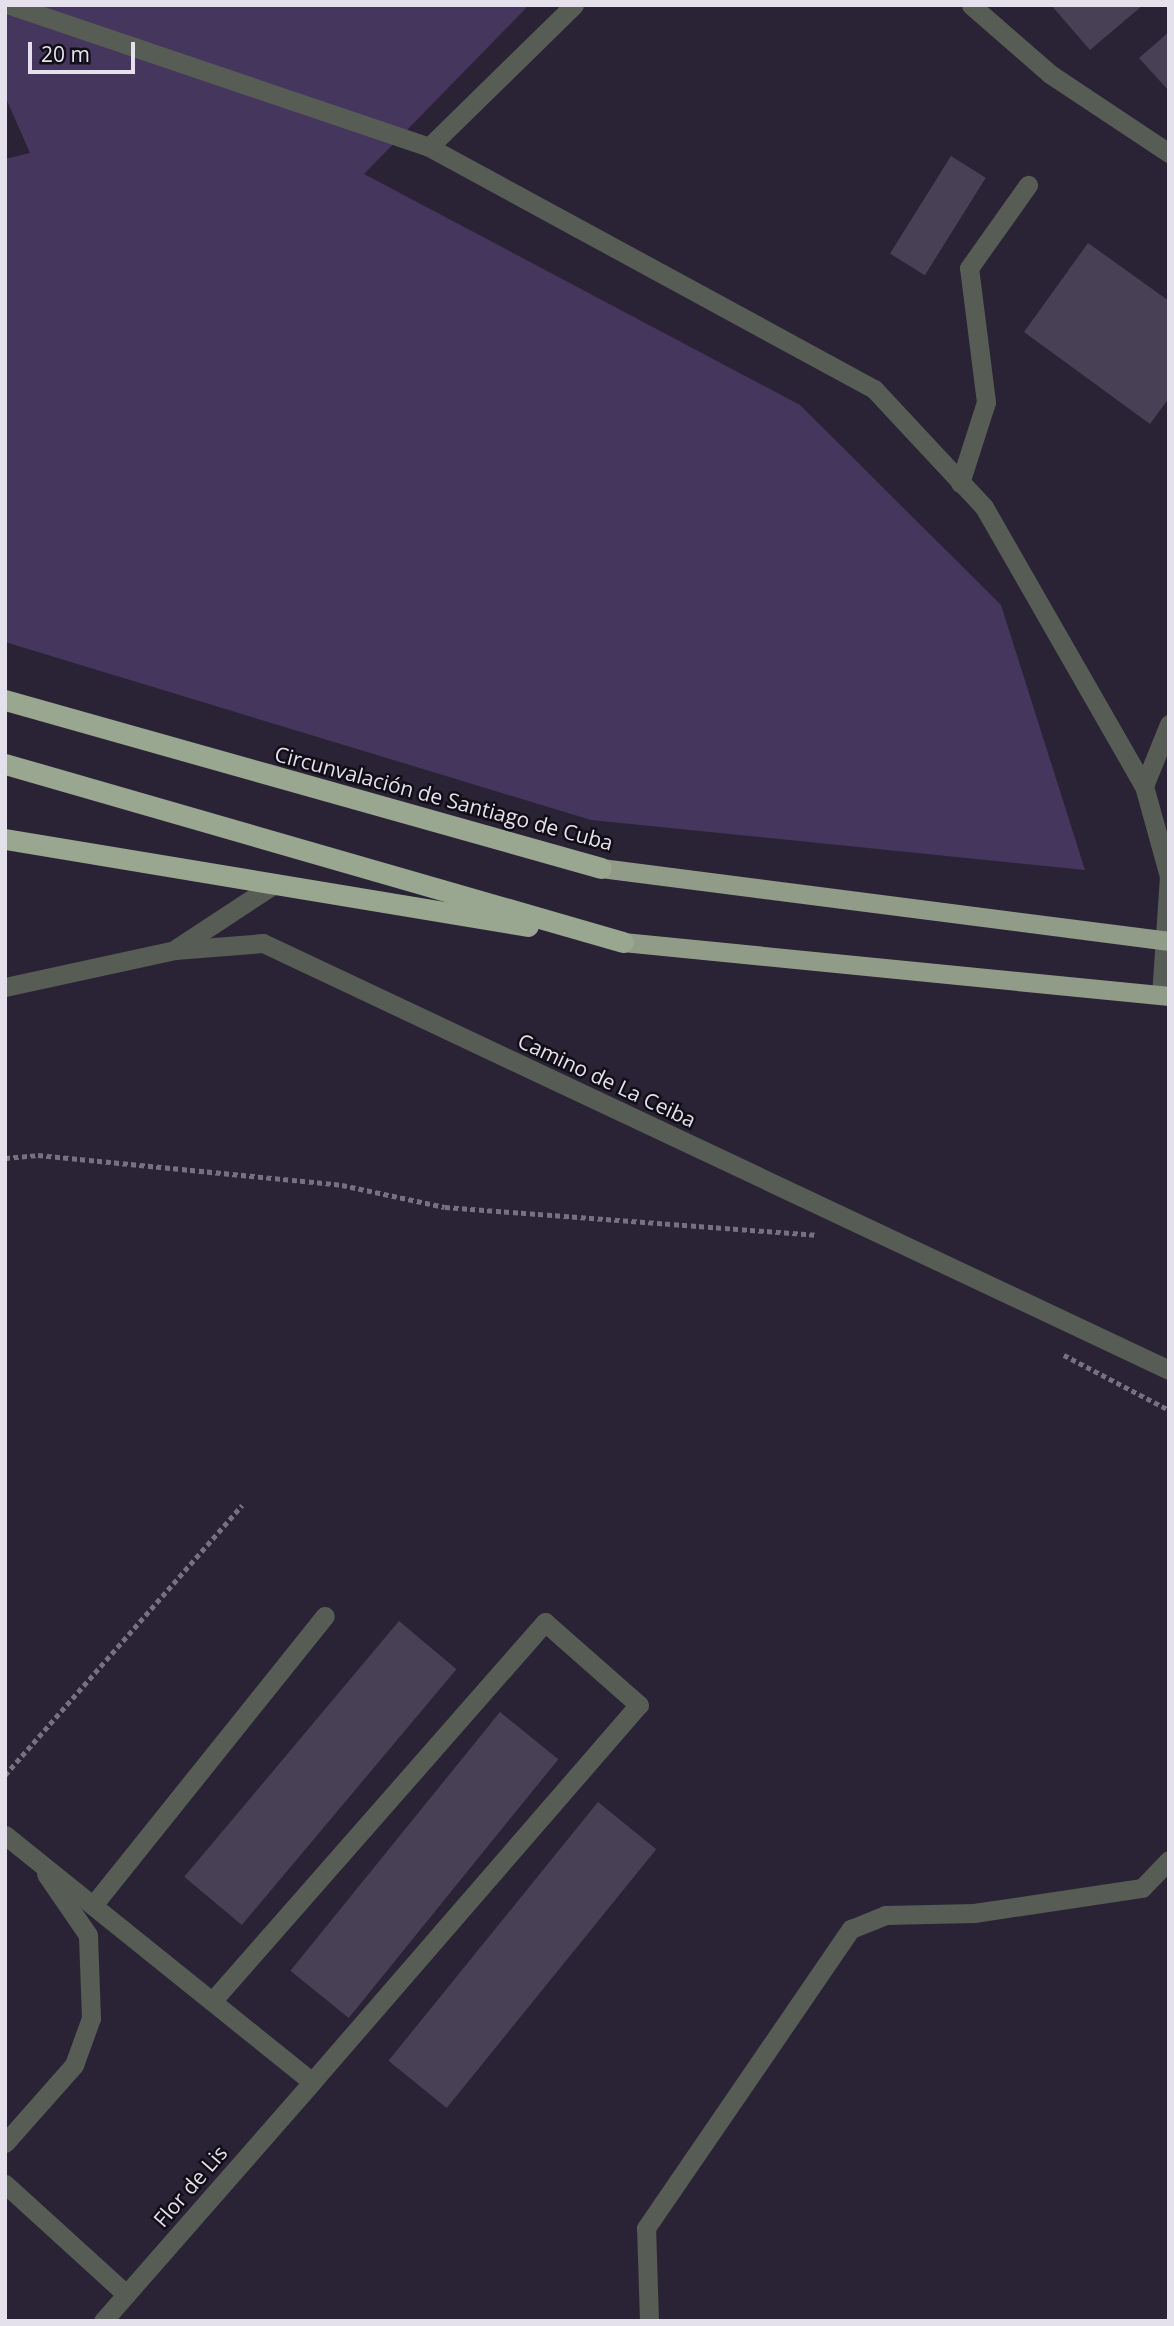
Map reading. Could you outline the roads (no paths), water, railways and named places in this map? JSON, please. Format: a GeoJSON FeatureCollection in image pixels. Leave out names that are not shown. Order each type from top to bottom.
{"type":"FeatureCollection","features":[{"type":"Feature","properties":{"kind":"highway","name":"Circunvalación de Santiago de Cuba"},"geometry":{"type":"LineString","coordinates":[[5,700],[601,868],[1166,941]]}},
{"type":"Feature","properties":{"kind":"highway"},"geometry":{"type":"LineString","coordinates":[[5,764],[623,942]]}},
{"type":"Feature","properties":{"kind":"highway"},"geometry":{"type":"LineString","coordinates":[[5,839],[623,942],[1165,995]]}},
{"type":"Feature","properties":{"kind":"street"},"geometry":{"type":"LineString","coordinates":[[10,5],[429,147],[874,389],[984,507],[1144,786],[1169,876],[1165,995]]}},
{"type":"Feature","properties":{"kind":"street"},"geometry":{"type":"LineString","coordinates":[[429,147],[574,5]]}},
{"type":"Feature","properties":{"kind":"street"},"geometry":{"type":"LineString","coordinates":[[971,5],[1050,74],[1169,153]]}},
{"type":"Feature","properties":{"kind":"street"},"geometry":{"type":"LineString","coordinates":[[960,483],[986,402],[969,268],[1028,185]]}},
{"type":"Feature","properties":{"kind":"street"},"geometry":{"type":"LineString","coordinates":[[1144,786],[1169,724]]}},
{"type":"Feature","properties":{"kind":"street"},"geometry":{"type":"LineString","coordinates":[[174,950],[276,883]]}},
{"type":"Feature","properties":{"kind":"street","name":"Camino de La Ceiba"},"geometry":{"type":"LineString","coordinates":[[5,988],[174,950],[263,943],[1169,1370]]}},
{"type":"Feature","properties":{"kind":"street"},"geometry":{"type":"LineString","coordinates":[[94,1904],[325,1616]]}},
{"type":"Feature","properties":{"kind":"street","name":"Flor de Lis"},"geometry":{"type":"LineString","coordinates":[[103,2321],[639,1705],[545,1622],[215,1998]]}},
{"type":"Feature","properties":{"kind":"street"},"geometry":{"type":"LineString","coordinates":[[5,1835],[215,1998],[312,2082]]}},
{"type":"Feature","properties":{"kind":"street"},"geometry":{"type":"LineString","coordinates":[[5,2143],[74,2065],[91,2018],[88,1935],[36,1858]]}},
{"type":"Feature","properties":{"kind":"street"},"geometry":{"type":"LineString","coordinates":[[655,2318],[646,2228],[851,1929],[885,1915],[974,1913],[1142,1888],[1169,1860]]}},
{"type":"Feature","properties":{"kind":"street"},"geometry":{"type":"LineString","coordinates":[[5,2184],[125,2294]]}}]}
